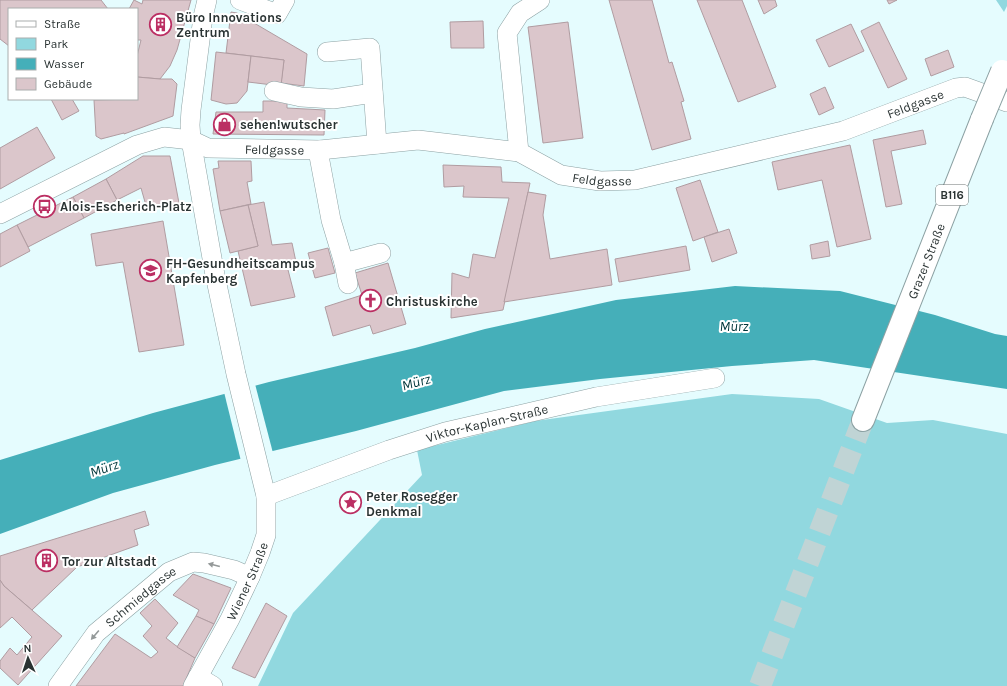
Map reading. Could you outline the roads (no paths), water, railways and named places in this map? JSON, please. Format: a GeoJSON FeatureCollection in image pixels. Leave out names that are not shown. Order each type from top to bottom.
{"type":"FeatureCollection","features":[{"type":"Feature","properties":{"kind":"highway","name":"Grazer Straße"},"geometry":{"type":"LineString","coordinates":[[863,420],[1004,65]]}},
{"type":"Feature","properties":{"kind":"street","name":"Wiener Straße"},"geometry":{"type":"LineString","coordinates":[[201,683],[250,577],[266,535],[266,496],[236,374],[215,275],[191,140],[191,110],[203,18],[207,0]]}},
{"type":"Feature","properties":{"kind":"street"},"geometry":{"type":"LineString","coordinates":[[240,0],[277,14],[285,0]]}},
{"type":"Feature","properties":{"kind":"street"},"geometry":{"type":"LineString","coordinates":[[519,152],[507,33],[520,13],[540,0]]}},
{"type":"Feature","properties":{"kind":"street"},"geometry":{"type":"LineString","coordinates":[[327,52],[370,48],[376,144]]}},
{"type":"Feature","properties":{"kind":"street","name":"Feldgasse"},"geometry":{"type":"LineString","coordinates":[[0,214],[137,145],[164,137],[191,140],[208,148],[320,150],[418,140],[519,152],[561,175],[600,181],[635,180],[843,131],[956,88],[965,87],[1007,102]]}},
{"type":"Feature","properties":{"kind":"street"},"geometry":{"type":"LineString","coordinates":[[274,91],[301,97],[333,99],[373,93]]}},
{"type":"Feature","properties":{"kind":"street"},"geometry":{"type":"LineString","coordinates":[[320,150],[319,156],[331,220],[344,263],[348,284]]}},
{"type":"Feature","properties":{"kind":"street"},"geometry":{"type":"LineString","coordinates":[[344,263],[381,253]]}},
{"type":"Feature","properties":{"kind":"street","name":"Viktor-Kaplan-Straße"},"geometry":{"type":"LineString","coordinates":[[266,496],[388,450],[445,432],[596,397],[714,378]]}},
{"type":"Feature","properties":{"kind":"street","name":"Schmiedgasse"},"geometry":{"type":"LineString","coordinates":[[58,686],[96,633],[170,572],[193,562],[234,570],[250,577]]}},
{"type":"Feature","properties":{"kind":"water","name":"Mürz"},"geometry":{"type":"Polygon","coordinates":[[[735,286],[840,291],[935,315],[995,334],[1007,336],[1007,389],[814,360],[732,366],[600,379],[504,391],[356,431],[215,465],[113,493],[0,534],[0,460],[153,413],[269,382],[415,348],[485,329],[616,300],[735,286]]]}},
{"type":"Feature","properties":{"kind":"tunnel"},"geometry":{"type":"LineString","coordinates":[[760,686],[863,420]]}},
{"type":"Feature","properties":{"kind":"place","name":"Büro Innovations Zentrum"},"geometry":{"type":"Point","coordinates":[161,24]}},
{"type":"Feature","properties":{"kind":"place","name":"sehen!wutscher"},"geometry":{"type":"Point","coordinates":[225,124]}},
{"type":"Feature","properties":{"kind":"place","name":"Alois-Escherich-Platz"},"geometry":{"type":"Point","coordinates":[44,206]}},
{"type":"Feature","properties":{"kind":"place","name":"FH-Gesundheitscampus Kapfenberg"},"geometry":{"type":"Point","coordinates":[150,270]}},
{"type":"Feature","properties":{"kind":"place","name":"Christuskirche"},"geometry":{"type":"Point","coordinates":[371,301]}},
{"type":"Feature","properties":{"kind":"place","name":"Peter Rosegger Denkmal"},"geometry":{"type":"Point","coordinates":[351,503]}},
{"type":"Feature","properties":{"kind":"place","name":"Tor zur Altstadt"},"geometry":{"type":"Point","coordinates":[46,561]}}]}
